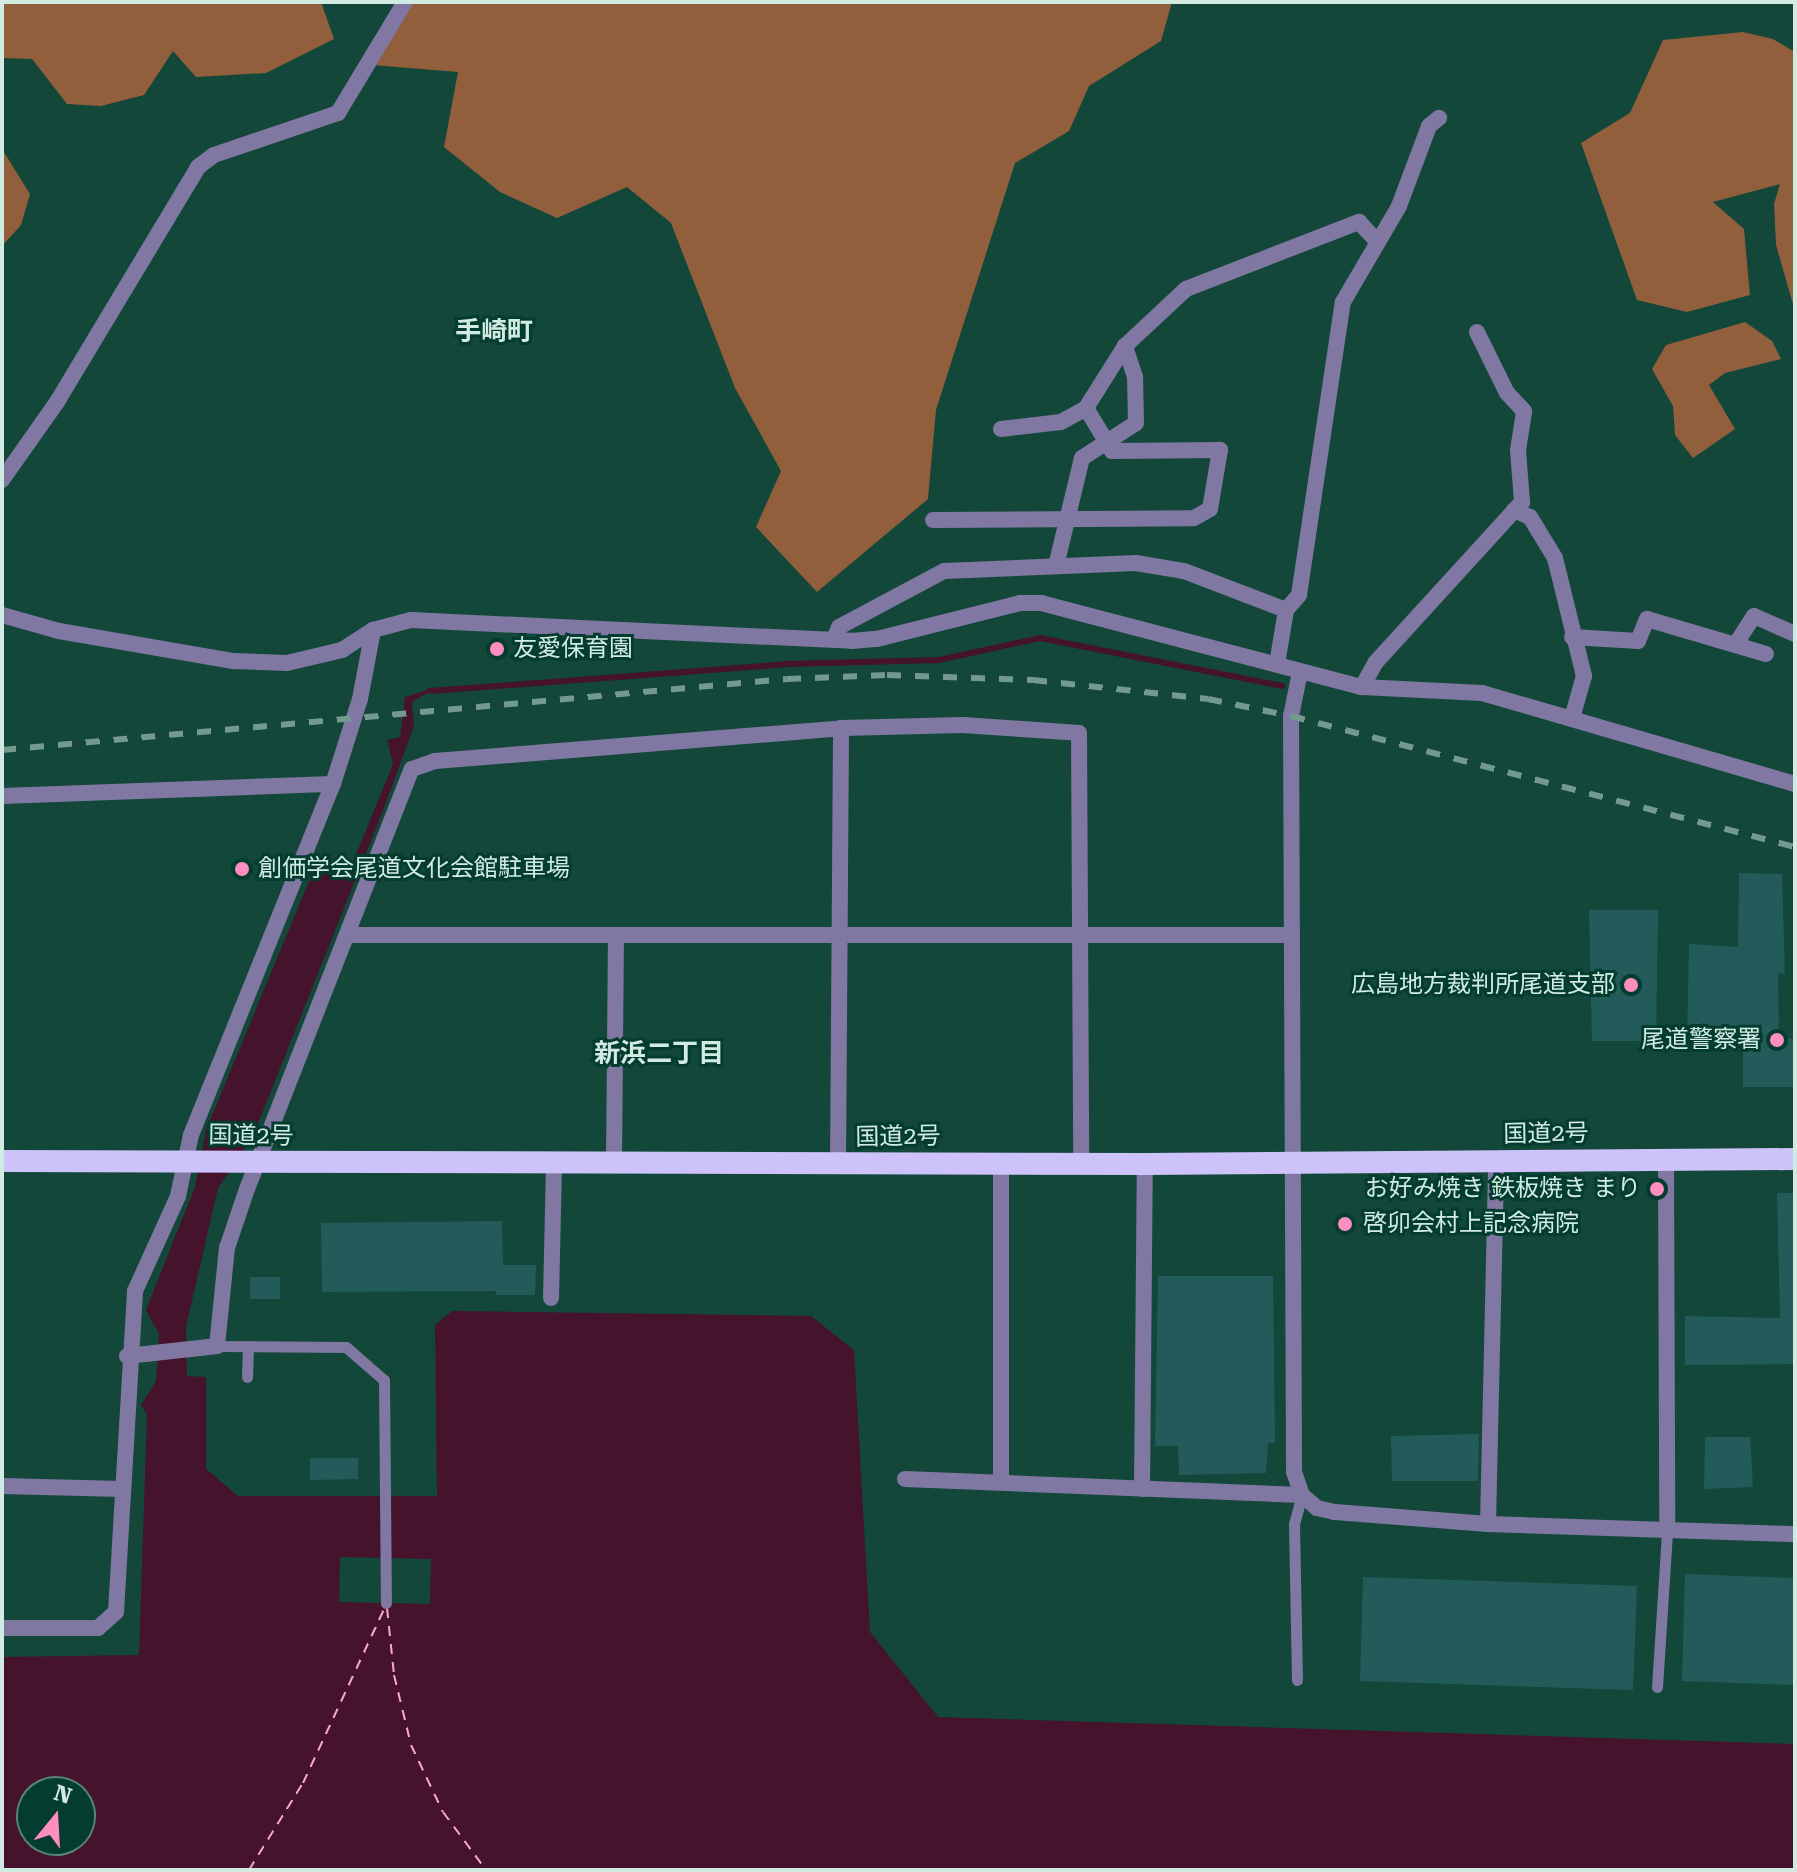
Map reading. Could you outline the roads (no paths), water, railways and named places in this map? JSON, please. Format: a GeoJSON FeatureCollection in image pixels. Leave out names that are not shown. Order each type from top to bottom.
{"type":"FeatureCollection","features":[{"type":"Feature","properties":{"kind":"highway","name":"国道2号"},"geometry":{"type":"LineString","coordinates":[[2,1161],[838,1164],[1001,1161],[1145,1164],[1795,1159]]}},
{"type":"Feature","properties":{"kind":"street"},"geometry":{"type":"LineString","coordinates":[[2,480],[57,402],[198,167],[214,155],[338,113],[405,2]]}},
{"type":"Feature","properties":{"kind":"street"},"geometry":{"type":"LineString","coordinates":[[1277,664],[1286,610],[1299,595],[1343,302],[1376,240],[1399,206],[1429,126],[1439,118]]}},
{"type":"Feature","properties":{"kind":"street"},"geometry":{"type":"LineString","coordinates":[[1001,429],[1061,422],[1086,408],[1125,346],[1186,289],[1359,222],[1376,240]]}},
{"type":"Feature","properties":{"kind":"street"},"geometry":{"type":"LineString","coordinates":[[1362,687],[1376,662],[1522,502],[1518,450],[1524,411],[1507,393],[1477,332]]}},
{"type":"Feature","properties":{"kind":"street"},"geometry":{"type":"LineString","coordinates":[[1056,566],[1082,458],[1136,423],[1135,377],[1125,346]]}},
{"type":"Feature","properties":{"kind":"street"},"geometry":{"type":"LineString","coordinates":[[933,520],[1194,518],[1210,509],[1220,450],[1112,451],[1086,408]]}},
{"type":"Feature","properties":{"kind":"street"},"geometry":{"type":"LineString","coordinates":[[1514,510],[1530,517],[1555,558],[1584,676],[1572,718]]}},
{"type":"Feature","properties":{"kind":"street"},"geometry":{"type":"LineString","coordinates":[[834,639],[839,627],[944,571],[1136,563],[1184,571],[1286,610]]}},
{"type":"Feature","properties":{"kind":"street"},"geometry":{"type":"LineString","coordinates":[[2,615],[59,631],[233,661],[287,663],[342,650],[373,630],[411,620],[877,639],[1020,603],[1041,603],[1362,687],[1482,693],[1795,784]]}},
{"type":"Feature","properties":{"kind":"street"},"geometry":{"type":"LineString","coordinates":[[1737,642],[1754,616],[1795,634]]}},
{"type":"Feature","properties":{"kind":"street"},"geometry":{"type":"LineString","coordinates":[[1572,637],[1638,641],[1647,619],[1715,642],[1737,642],[1766,654]]}},
{"type":"Feature","properties":{"kind":"street"},"geometry":{"type":"LineString","coordinates":[[2,1628],[98,1628],[116,1612],[127,1356],[135,1291],[195,1161],[191,1135],[333,784],[360,699],[373,630]]}},
{"type":"Feature","properties":{"kind":"street"},"geometry":{"type":"LineString","coordinates":[[1300,672],[1291,716],[1292,1163],[1294,1472],[1302,1495],[1317,1508],[1335,1512],[1488,1524],[1795,1534]]}},
{"type":"Feature","properties":{"kind":"street"},"geometry":{"type":"LineString","coordinates":[[127,1356],[217,1346],[227,1248],[412,769],[435,761],[841,728],[963,725],[1079,733],[1083,938],[1081,1163]]}},
{"type":"Feature","properties":{"kind":"street"},"geometry":{"type":"LineString","coordinates":[[838,1164],[841,728]]}},
{"type":"Feature","properties":{"kind":"street"},"geometry":{"type":"LineString","coordinates":[[2,796],[333,784]]}},
{"type":"Feature","properties":{"kind":"street"},"geometry":{"type":"LineString","coordinates":[[348,935],[616,939],[1292,935]]}},
{"type":"Feature","properties":{"kind":"street"},"geometry":{"type":"LineString","coordinates":[[614,1162],[616,939]]}},
{"type":"Feature","properties":{"kind":"street"},"geometry":{"type":"LineString","coordinates":[[1666,1158],[1667,1532]]}},
{"type":"Feature","properties":{"kind":"street"},"geometry":{"type":"LineString","coordinates":[[1001,1161],[1001,1481]]}},
{"type":"Feature","properties":{"kind":"street"},"geometry":{"type":"LineString","coordinates":[[1488,1524],[1496,1161]]}},
{"type":"Feature","properties":{"kind":"street"},"geometry":{"type":"LineString","coordinates":[[551,1298],[554,1163]]}},
{"type":"Feature","properties":{"kind":"street"},"geometry":{"type":"LineString","coordinates":[[1142,1489],[1145,1164]]}},
{"type":"Feature","properties":{"kind":"street"},"geometry":{"type":"LineString","coordinates":[[905,1479],[1302,1495]]}},
{"type":"Feature","properties":{"kind":"street"},"geometry":{"type":"LineString","coordinates":[[2,1486],[122,1489]]}},
{"type":"Feature","properties":{"kind":"lane"},"geometry":{"type":"LineString","coordinates":[[217,1346],[346,1347],[384,1380],[386,1603]]}},
{"type":"Feature","properties":{"kind":"lane"},"geometry":{"type":"LineString","coordinates":[[247,1377],[248,1346]]}},
{"type":"Feature","properties":{"kind":"lane"},"geometry":{"type":"LineString","coordinates":[[1297,1680],[1294,1524],[1302,1495]]}},
{"type":"Feature","properties":{"kind":"lane"},"geometry":{"type":"LineString","coordinates":[[1657,1687],[1667,1532]]}},
{"type":"Feature","properties":{"kind":"waterway"},"geometry":{"type":"LineString","coordinates":[[430,691],[785,664],[939,660],[1040,638],[1282,686]]}},
{"type":"Feature","properties":{"kind":"railway"},"geometry":{"type":"LineString","coordinates":[[2,750],[787,679],[887,675],[1033,680],[1208,699],[1291,716],[1795,847]]}},
{"type":"Feature","properties":{"kind":"place","name":"友愛保育園"},"geometry":{"type":"Point","coordinates":[497,649]}},
{"type":"Feature","properties":{"kind":"place","name":"創価学会尾道文化会館駐車場"},"geometry":{"type":"Point","coordinates":[242,869]}},
{"type":"Feature","properties":{"kind":"place","name":"広島地方裁判所尾道支部"},"geometry":{"type":"Point","coordinates":[1631,985]}},
{"type":"Feature","properties":{"kind":"place","name":"尾道警察署"},"geometry":{"type":"Point","coordinates":[1777,1040]}},
{"type":"Feature","properties":{"kind":"place","name":"お好み焼き 鉄板焼き まり"},"geometry":{"type":"Point","coordinates":[1657,1189]}},
{"type":"Feature","properties":{"kind":"place","name":"啓卯会村上記念病院"},"geometry":{"type":"Point","coordinates":[1345,1224]}},
{"type":"Feature","properties":{"kind":"district","name":"手崎町"},"geometry":{"type":"Point","coordinates":[494,332]}},
{"type":"Feature","properties":{"kind":"district","name":"新浜二丁目"},"geometry":{"type":"Point","coordinates":[659,1054]}}]}
